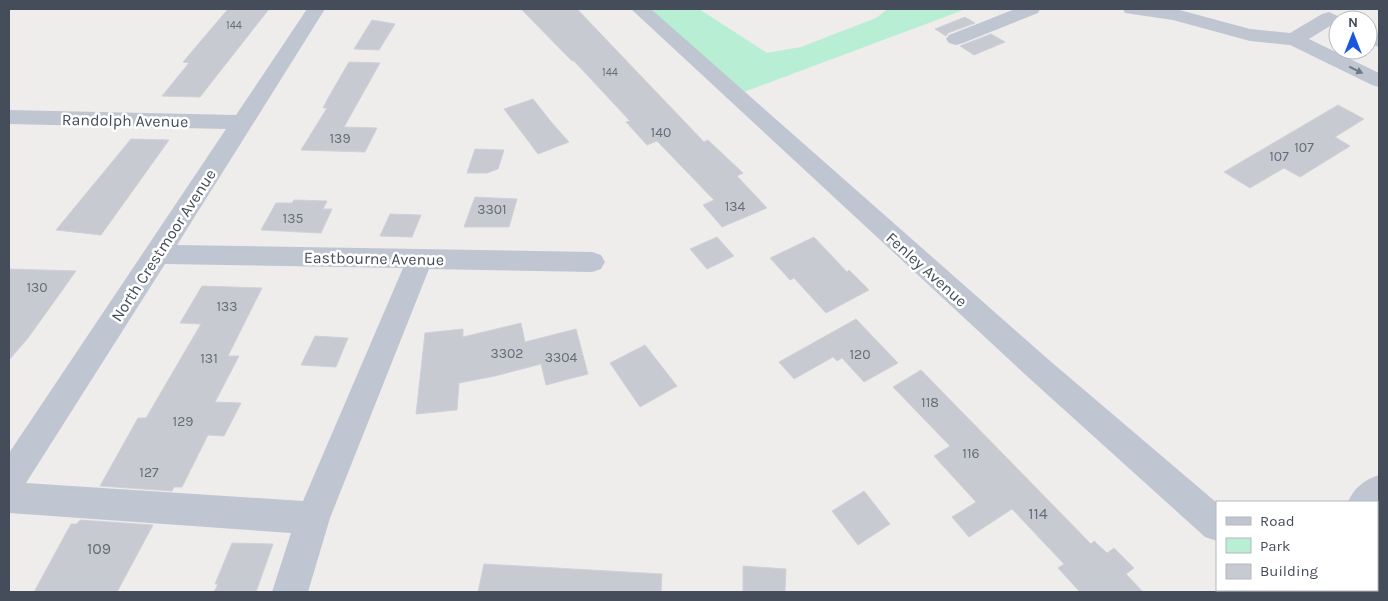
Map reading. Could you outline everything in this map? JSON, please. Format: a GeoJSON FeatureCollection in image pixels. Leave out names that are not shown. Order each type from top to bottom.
{"type":"FeatureCollection","features":[{"type":"Feature","properties":{"kind":"street","name":"North Crestmoor Avenue"},"geometry":{"type":"LineString","coordinates":[[9,481],[316,9]]}},
{"type":"Feature","properties":{"kind":"street","name":"Fenley Avenue"},"geometry":{"type":"LineString","coordinates":[[640,9],[1039,370],[1216,524]]}},
{"type":"Feature","properties":{"kind":"street"},"geometry":{"type":"LineString","coordinates":[[956,39],[1031,9]]}},
{"type":"Feature","properties":{"kind":"street"},"geometry":{"type":"LineString","coordinates":[[1132,9],[1176,14],[1208,25],[1250,35],[1294,39],[1379,81]]}},
{"type":"Feature","properties":{"kind":"street"},"geometry":{"type":"LineString","coordinates":[[1294,39],[1328,19]]}},
{"type":"Feature","properties":{"kind":"street","name":"Randolph Avenue"},"geometry":{"type":"LineString","coordinates":[[9,117],[242,122]]}},
{"type":"Feature","properties":{"kind":"street","name":"Eastbourne Avenue"},"geometry":{"type":"LineString","coordinates":[[156,254],[592,262]]}},
{"type":"Feature","properties":{"kind":"street"},"geometry":{"type":"LineString","coordinates":[[290,592],[313,518],[420,259]]}},
{"type":"Feature","properties":{"kind":"street"},"geometry":{"type":"LineString","coordinates":[[1366,501],[1379,490]]}},
{"type":"Feature","properties":{"kind":"street"},"geometry":{"type":"LineString","coordinates":[[9,497],[313,518]]}},
{"type":"Feature","properties":{"kind":"green space"},"geometry":{"type":"Polygon","coordinates":[[[651,9],[699,9],[767,53],[801,47],[876,18],[888,9],[966,9],[741,93],[651,9]]]}},
{"type":"Feature","properties":{"kind":"building"},"geometry":{"type":"Polygon","coordinates":[[[228,9],[269,9],[200,97],[162,96],[189,63],[183,62],[228,9]]]}},
{"type":"Feature","properties":{"kind":"building"},"geometry":{"type":"Polygon","coordinates":[[[521,9],[577,9],[704,142],[708,140],[743,173],[737,176],[767,208],[722,227],[703,205],[714,200],[657,141],[647,145],[626,122],[630,121],[574,61],[521,9]]]}},
{"type":"Feature","properties":{"kind":"building"},"geometry":{"type":"Polygon","coordinates":[[[965,17],[975,23],[948,33],[946,36],[935,29],[965,17]]]}},
{"type":"Feature","properties":{"kind":"building"},"geometry":{"type":"Polygon","coordinates":[[[372,20],[395,24],[379,50],[354,49],[372,20]]]}},
{"type":"Feature","properties":{"kind":"building"},"geometry":{"type":"Polygon","coordinates":[[[991,34],[1005,42],[974,55],[960,46],[991,34]]]}},
{"type":"Feature","properties":{"kind":"building"},"geometry":{"type":"Polygon","coordinates":[[[349,62],[380,63],[344,127],[377,128],[365,152],[301,150],[327,108],[323,108],[349,62]]]}},
{"type":"Feature","properties":{"kind":"building"},"geometry":{"type":"Polygon","coordinates":[[[533,99],[569,142],[538,154],[504,109],[533,99]]]}},
{"type":"Feature","properties":{"kind":"building"},"geometry":{"type":"Polygon","coordinates":[[[1338,105],[1364,119],[1335,137],[1350,146],[1300,177],[1284,168],[1250,188],[1224,172],[1338,105]]]}},
{"type":"Feature","properties":{"kind":"building"},"geometry":{"type":"Polygon","coordinates":[[[131,139],[169,140],[101,235],[56,230],[131,139]]]}},
{"type":"Feature","properties":{"kind":"building"},"geometry":{"type":"Polygon","coordinates":[[[475,149],[504,150],[498,169],[487,173],[467,173],[475,149]]]}},
{"type":"Feature","properties":{"kind":"building"},"geometry":{"type":"Polygon","coordinates":[[[475,197],[517,199],[509,227],[464,227],[475,197]]]}},
{"type":"Feature","properties":{"kind":"building"},"geometry":{"type":"Polygon","coordinates":[[[294,200],[327,201],[323,209],[332,209],[321,233],[261,230],[276,203],[292,203],[294,200]]]}},
{"type":"Feature","properties":{"kind":"building"},"geometry":{"type":"Polygon","coordinates":[[[390,214],[421,215],[412,237],[380,236],[390,214]]]}},
{"type":"Feature","properties":{"kind":"building"},"geometry":{"type":"Polygon","coordinates":[[[717,237],[734,256],[707,269],[690,249],[717,237]]]}},
{"type":"Feature","properties":{"kind":"building"},"geometry":{"type":"Polygon","coordinates":[[[814,237],[847,272],[849,270],[869,290],[826,313],[794,278],[790,280],[770,258],[814,237]]]}},
{"type":"Feature","properties":{"kind":"building"},"geometry":{"type":"Polygon","coordinates":[[[9,269],[76,271],[28,338],[9,360],[9,269]]]}},
{"type":"Feature","properties":{"kind":"building"},"geometry":{"type":"Polygon","coordinates":[[[202,286],[262,288],[228,356],[239,356],[215,402],[241,403],[224,436],[208,435],[182,487],[174,487],[172,491],[100,486],[138,418],[146,418],[201,324],[180,323],[202,286]]]}},
{"type":"Feature","properties":{"kind":"building"},"geometry":{"type":"Polygon","coordinates":[[[856,319],[898,363],[864,382],[842,358],[837,361],[833,357],[794,379],[779,362],[856,319]]]}},
{"type":"Feature","properties":{"kind":"building"},"geometry":{"type":"Polygon","coordinates":[[[521,323],[525,342],[576,329],[588,374],[546,385],[541,364],[459,383],[457,410],[416,414],[425,333],[463,329],[463,337],[521,323]]]}},
{"type":"Feature","properties":{"kind":"building"},"geometry":{"type":"Polygon","coordinates":[[[315,336],[348,338],[336,367],[301,365],[315,336]]]}},
{"type":"Feature","properties":{"kind":"building"},"geometry":{"type":"Polygon","coordinates":[[[645,345],[677,386],[640,407],[610,363],[645,345]]]}},
{"type":"Feature","properties":{"kind":"building"},"geometry":{"type":"Polygon","coordinates":[[[921,370],[1091,544],[1094,541],[1107,553],[1114,548],[1134,568],[1126,574],[1143,592],[1080,592],[1058,568],[1064,564],[1012,509],[969,537],[952,517],[976,502],[934,456],[950,446],[893,387],[921,370]]]}},
{"type":"Feature","properties":{"kind":"building"},"geometry":{"type":"Polygon","coordinates":[[[864,491],[890,524],[858,545],[832,511],[864,491]]]}},
{"type":"Feature","properties":{"kind":"building"},"geometry":{"type":"Polygon","coordinates":[[[80,520],[153,525],[117,592],[34,592],[71,524],[77,524],[80,520]]]}},
{"type":"Feature","properties":{"kind":"building"},"geometry":{"type":"Polygon","coordinates":[[[232,543],[273,544],[256,592],[214,592],[218,584],[215,584],[232,543]]]}},
{"type":"Feature","properties":{"kind":"building"},"geometry":{"type":"Polygon","coordinates":[[[484,564],[662,574],[661,592],[478,592],[484,564]]]}},
{"type":"Feature","properties":{"kind":"building"},"geometry":{"type":"Polygon","coordinates":[[[743,566],[786,569],[785,592],[743,592],[743,566]]]}}]}
